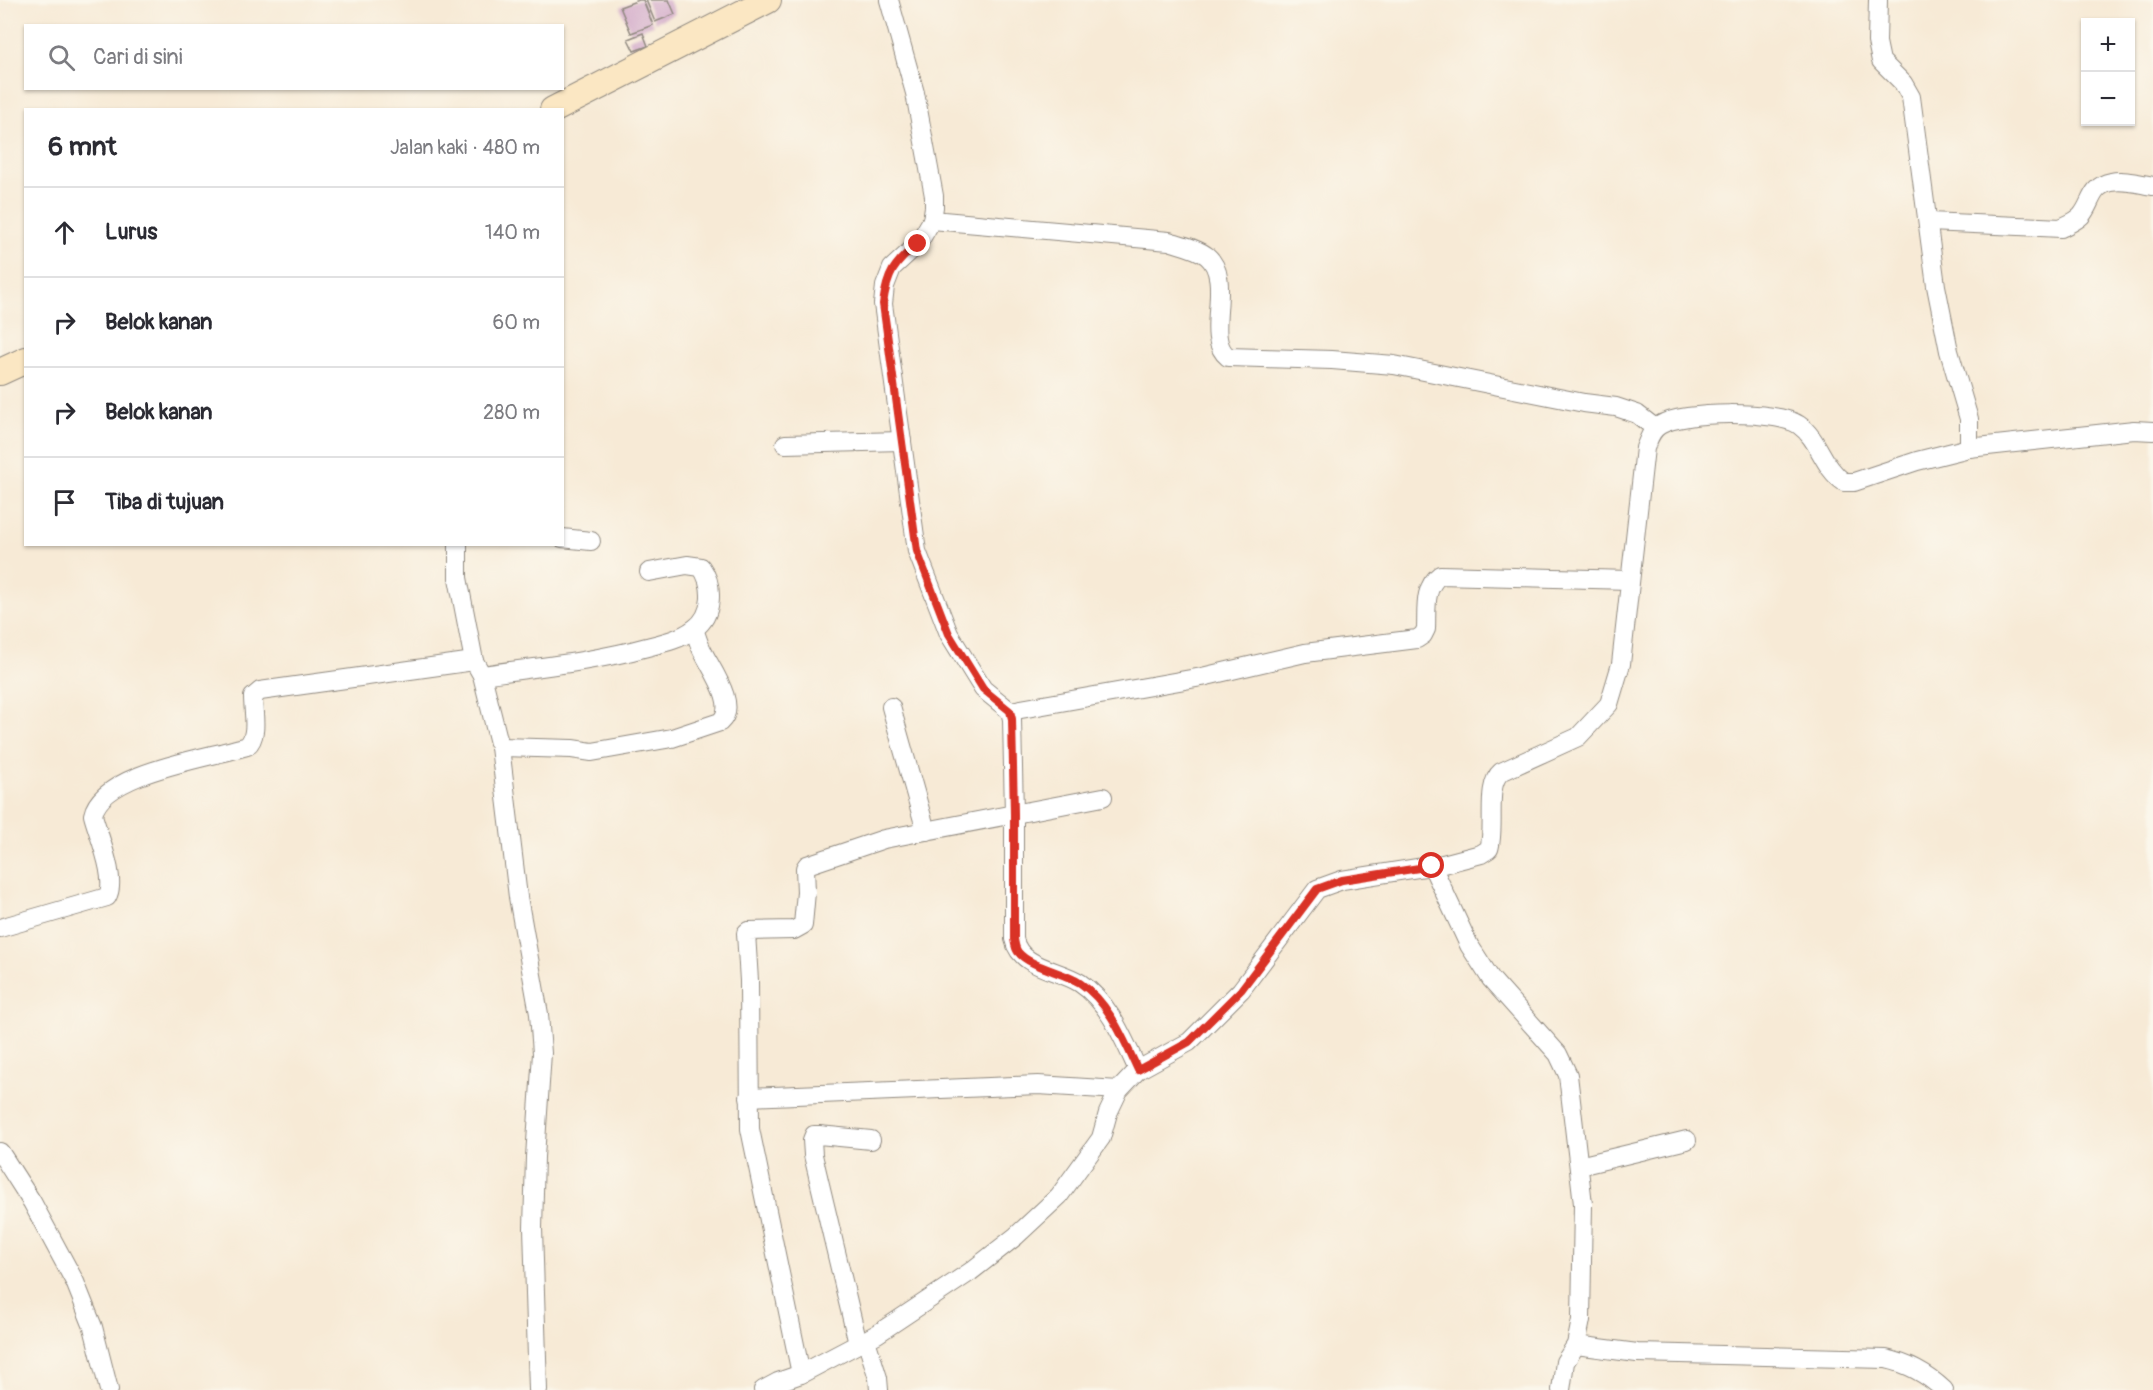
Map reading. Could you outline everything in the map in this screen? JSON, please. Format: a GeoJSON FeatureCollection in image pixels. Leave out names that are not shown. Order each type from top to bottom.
{"type":"FeatureCollection","features":[{"type":"Feature","properties":{"kind":"street"},"geometry":{"type":"LineString","coordinates":[[557,108],[768,0]]}},
{"type":"Feature","properties":{"kind":"street"},"geometry":{"type":"LineString","coordinates":[[889,0],[915,93],[934,196],[932,220],[918,244],[892,268],[885,286],[883,304],[917,551],[949,634],[983,689],[1010,711],[1012,719],[1014,939],[1016,948],[1019,954],[1031,962],[1062,973],[1081,984],[1095,997],[1119,1029],[1138,1070]]}},
{"type":"Feature","properties":{"kind":"street"},"geometry":{"type":"LineString","coordinates":[[1878,0],[1877,42],[1881,61],[1903,83],[1911,97],[1936,286],[1949,351],[1969,419],[1969,448]]}},
{"type":"Feature","properties":{"kind":"street"},"geometry":{"type":"LineString","coordinates":[[1929,222],[2061,228],[2075,222],[2083,213],[2092,194],[2104,184],[2123,182],[2153,186]]}},
{"type":"Feature","properties":{"kind":"street"},"geometry":{"type":"LineString","coordinates":[[932,220],[1169,241],[1205,254],[1214,262],[1217,273],[1220,298],[1219,342],[1222,352],[1228,357],[1332,360],[1394,365],[1584,403],[1616,407],[1636,414],[1655,428]]}},
{"type":"Feature","properties":{"kind":"street"},"geometry":{"type":"LineString","coordinates":[[0,372],[24,361]]}},
{"type":"Feature","properties":{"kind":"street"},"geometry":{"type":"LineString","coordinates":[[763,1390],[801,1374],[862,1342],[970,1272],[1016,1236],[1059,1196],[1101,1138],[1108,1113],[1119,1090],[1138,1070],[1189,1042],[1241,990],[1317,889],[1342,880],[1432,866],[1481,854],[1489,849],[1493,821],[1492,785],[1495,776],[1578,737],[1609,704],[1621,664],[1645,448],[1655,428],[1670,420],[1713,414],[1783,419],[1799,425],[1811,438],[1828,467],[1844,482],[1854,482],[1917,461],[1969,448],[2134,430],[2153,431]]}},
{"type":"Feature","properties":{"kind":"street"},"geometry":{"type":"LineString","coordinates":[[786,444],[902,441]]}},
{"type":"Feature","properties":{"kind":"street"},"geometry":{"type":"LineString","coordinates":[[564,538],[591,542]]}},
{"type":"Feature","properties":{"kind":"street"},"geometry":{"type":"LineString","coordinates":[[458,546],[458,578],[478,668],[500,747],[518,897],[539,1014],[542,1053],[535,1157],[534,1228],[538,1390]]}},
{"type":"Feature","properties":{"kind":"street"},"geometry":{"type":"LineString","coordinates":[[0,928],[107,897],[111,887],[93,815],[95,806],[113,788],[171,764],[247,746],[252,742],[254,735],[253,697],[260,691],[620,655],[670,641],[694,629],[706,616],[709,601],[708,577],[701,567],[687,565],[649,572]]}},
{"type":"Feature","properties":{"kind":"street"},"geometry":{"type":"LineString","coordinates":[[1010,711],[1202,677],[1305,653],[1417,639],[1426,629],[1428,589],[1440,575],[1630,580]]}},
{"type":"Feature","properties":{"kind":"street"},"geometry":{"type":"LineString","coordinates":[[500,747],[572,749],[592,752],[672,738],[720,722],[725,717],[728,707],[721,686],[701,650],[694,629]]}},
{"type":"Feature","properties":{"kind":"street"},"geometry":{"type":"LineString","coordinates":[[891,708],[926,831]]}},
{"type":"Feature","properties":{"kind":"street"},"geometry":{"type":"LineString","coordinates":[[801,1374],[750,1129],[749,981],[746,933],[748,931],[794,930],[803,925],[807,865],[884,839],[1103,797]]}},
{"type":"Feature","properties":{"kind":"street"},"geometry":{"type":"LineString","coordinates":[[1432,866],[1469,945],[1491,979],[1558,1054],[1568,1075],[1583,1215],[1581,1320],[1576,1345],[1565,1362],[1561,1390]]}},
{"type":"Feature","properties":{"kind":"street"},"geometry":{"type":"LineString","coordinates":[[749,1097],[1038,1085],[1119,1090]]}},
{"type":"Feature","properties":{"kind":"street"},"geometry":{"type":"LineString","coordinates":[[871,1140],[819,1135],[814,1136],[812,1140],[813,1155],[862,1342],[878,1378],[879,1390]]}},
{"type":"Feature","properties":{"kind":"street"},"geometry":{"type":"LineString","coordinates":[[1579,1166],[1687,1140]]}},
{"type":"Feature","properties":{"kind":"street"},"geometry":{"type":"LineString","coordinates":[[0,1152],[32,1202],[75,1282],[93,1327],[109,1390]]}},
{"type":"Feature","properties":{"kind":"street"},"geometry":{"type":"LineString","coordinates":[[1576,1345],[1637,1353],[1886,1359],[1905,1364],[1924,1374],[1944,1390]]}},
{"type":"Feature","properties":{"kind":"building"},"geometry":{"type":"Polygon","coordinates":[[[643,0],[653,25],[631,33],[620,7],[643,0]]]}},
{"type":"Feature","properties":{"kind":"building"},"geometry":{"type":"Polygon","coordinates":[[[646,0],[669,0],[675,14],[655,22],[646,0]]]}},
{"type":"Feature","properties":{"kind":"building"},"geometry":{"type":"Polygon","coordinates":[[[643,33],[648,46],[634,51],[628,39],[643,33]]]}},
{"type":"Feature","properties":{"kind":"route"},"geometry":{"type":"LineString","coordinates":[[918,244],[892,268],[885,286],[883,304],[917,551],[949,634],[983,689],[1010,711],[1014,814],[1014,939],[1019,954],[1031,962],[1062,973],[1081,984],[1095,997],[1119,1029],[1138,1070],[1189,1042],[1241,990],[1317,889],[1342,880],[1432,866]]}}]}
